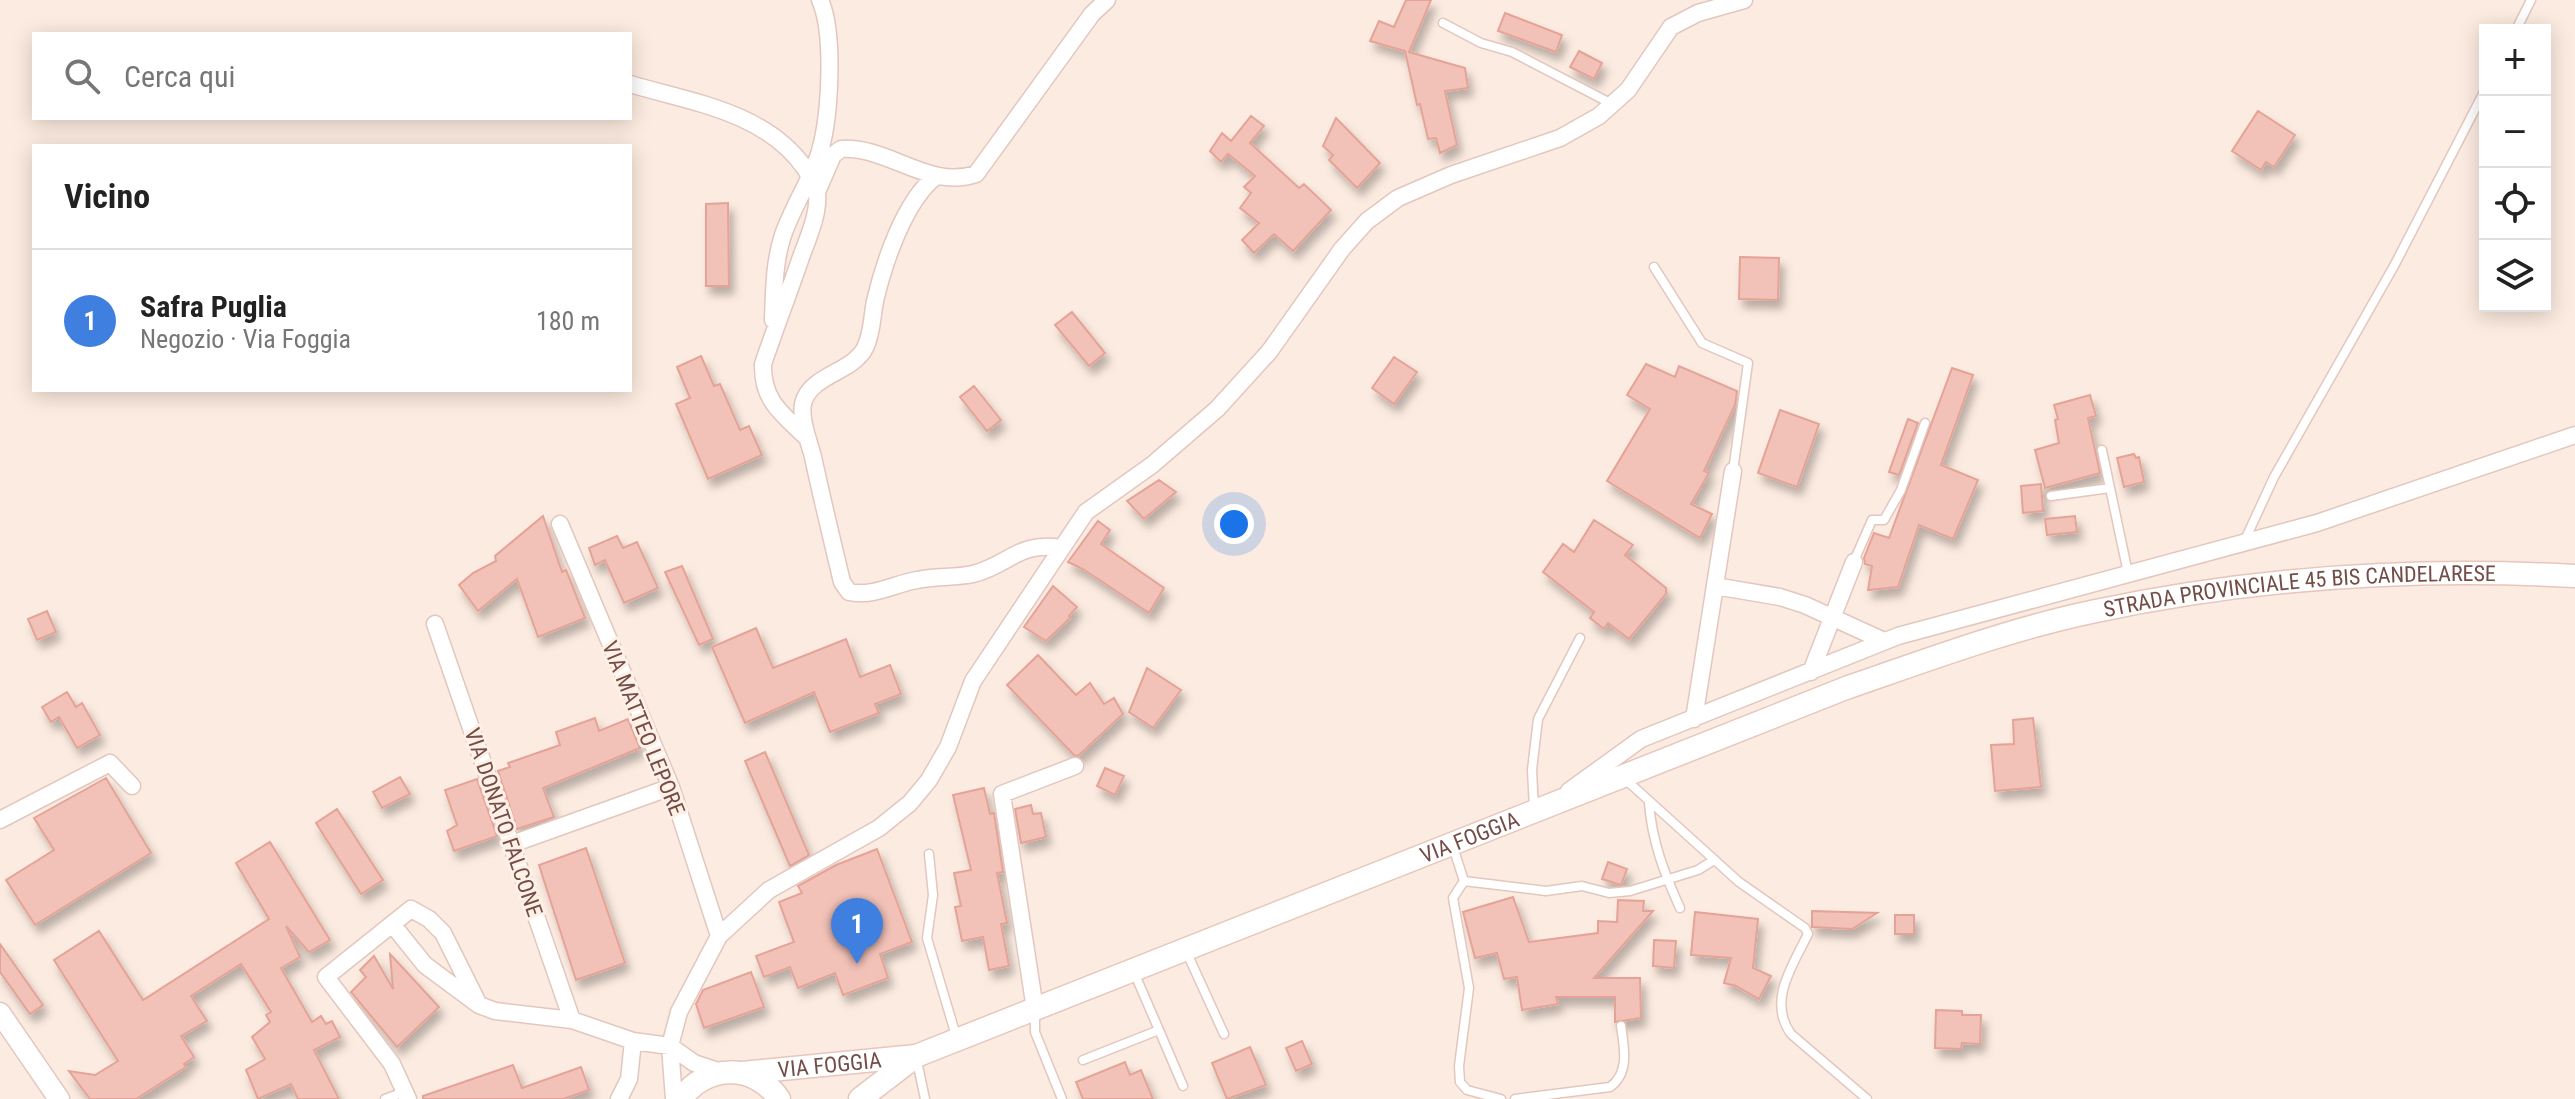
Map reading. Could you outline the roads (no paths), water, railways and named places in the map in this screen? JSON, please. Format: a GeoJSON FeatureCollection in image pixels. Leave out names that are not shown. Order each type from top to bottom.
{"type":"FeatureCollection","features":[{"type":"Feature","properties":{"kind":"main road","name":"STRADA PROVINCIALE 45 BIS CANDELARESE"},"geometry":{"type":"LineString","coordinates":[[2025,629],[2154,600],[2284,581],[2455,572],[2575,576]]}},
{"type":"Feature","properties":{"kind":"main road","name":"VIA FOGGIA"},"geometry":{"type":"LineString","coordinates":[[860,1099],[916,1056],[1846,688],[2025,629]]}},
{"type":"Feature","properties":{"kind":"main road","name":"VIA FOGGIA"},"geometry":{"type":"LineString","coordinates":[[681,1099],[693,1084],[706,1076],[916,1056]]}},
{"type":"Feature","properties":{"kind":"main road","name":"VIA FOGGIA"},"geometry":{"type":"LineString","coordinates":[[732,1072],[759,1079],[779,1099]]}},
{"type":"Feature","properties":{"kind":"street"},"geometry":{"type":"LineString","coordinates":[[773,337],[775,271],[783,235],[820,150],[830,73],[828,38],[820,0]]}},
{"type":"Feature","properties":{"kind":"street"},"geometry":{"type":"LineString","coordinates":[[808,439],[771,403],[763,383],[763,364],[810,234],[817,192],[833,155],[841,149],[859,150],[935,177],[962,179],[976,174],[1092,14],[1107,0]]}},
{"type":"Feature","properties":{"kind":"street"},"geometry":{"type":"LineString","coordinates":[[674,1099],[670,1046],[679,1012],[719,936],[769,890],[879,828],[910,803],[929,780],[948,747],[973,681],[1086,512],[1152,465],[1217,409],[1269,352],[1342,249],[1367,221],[1398,198],[1451,175],[1560,138],[1599,116],[1628,90],[1671,27],[1698,13],[1744,0]]}},
{"type":"Feature","properties":{"kind":"street"},"geometry":{"type":"LineString","coordinates":[[632,85],[744,118],[764,128],[794,154],[817,192]]}},
{"type":"Feature","properties":{"kind":"street"},"geometry":{"type":"LineString","coordinates":[[935,177],[926,184],[911,207],[889,254],[864,350],[856,361],[807,393],[803,413],[842,582],[849,592],[862,594],[915,580],[975,574],[1027,548],[1044,545],[1061,548]]}},
{"type":"Feature","properties":{"kind":"street"},"geometry":{"type":"LineString","coordinates":[[1545,806],[1641,739],[1884,641],[2317,523],[2575,435]]}},
{"type":"Feature","properties":{"kind":"street"},"geometry":{"type":"LineString","coordinates":[[1694,719],[1733,471]]}},
{"type":"Feature","properties":{"kind":"street","name":"VIA MATTEO LEPORE"},"geometry":{"type":"LineString","coordinates":[[560,524],[671,787],[719,936]]}},
{"type":"Feature","properties":{"kind":"street"},"geometry":{"type":"LineString","coordinates":[[1811,672],[1854,562]]}},
{"type":"Feature","properties":{"kind":"street"},"geometry":{"type":"LineString","coordinates":[[1715,586],[1780,597],[1884,641]]}},
{"type":"Feature","properties":{"kind":"street","name":"VIA DONATO FALCONE"},"geometry":{"type":"LineString","coordinates":[[435,624],[572,1020]]}},
{"type":"Feature","properties":{"kind":"street"},"geometry":{"type":"LineString","coordinates":[[0,820],[110,763],[132,786]]}},
{"type":"Feature","properties":{"kind":"street"},"geometry":{"type":"LineString","coordinates":[[1035,1009],[1002,794],[1075,766]]}},
{"type":"Feature","properties":{"kind":"street"},"geometry":{"type":"LineString","coordinates":[[512,844],[671,787]]}},
{"type":"Feature","properties":{"kind":"street"},"geometry":{"type":"LineString","coordinates":[[406,1095],[392,1064],[326,977],[411,909],[429,919],[443,933],[479,1005]]}},
{"type":"Feature","properties":{"kind":"street"},"geometry":{"type":"LineString","coordinates":[[392,924],[425,965],[479,1005],[495,1011],[572,1020],[633,1041],[670,1046],[694,1063],[732,1072]]}},
{"type":"Feature","properties":{"kind":"street"},"geometry":{"type":"LineString","coordinates":[[0,1013],[59,1099]]}},
{"type":"Feature","properties":{"kind":"street"},"geometry":{"type":"LineString","coordinates":[[619,1099],[629,1079],[633,1041]]}},
{"type":"Feature","properties":{"kind":"lane"},"geometry":{"type":"LineString","coordinates":[[2519,24],[2531,0]]}},
{"type":"Feature","properties":{"kind":"lane"},"geometry":{"type":"LineString","coordinates":[[1443,23],[1481,43],[1512,52],[1613,104]]}},
{"type":"Feature","properties":{"kind":"lane"},"geometry":{"type":"LineString","coordinates":[[2244,542],[2274,477],[2394,266],[2482,96]]}},
{"type":"Feature","properties":{"kind":"lane"},"geometry":{"type":"LineString","coordinates":[[1654,267],[1702,343],[1748,363],[1733,471]]}},
{"type":"Feature","properties":{"kind":"lane"},"geometry":{"type":"LineString","coordinates":[[1854,562],[1872,520],[1884,520],[1901,490],[1925,423]]}},
{"type":"Feature","properties":{"kind":"lane"},"geometry":{"type":"LineString","coordinates":[[2102,450],[2128,573]]}},
{"type":"Feature","properties":{"kind":"lane"},"geometry":{"type":"LineString","coordinates":[[2051,496],[2110,488]]}},
{"type":"Feature","properties":{"kind":"lane"},"geometry":{"type":"LineString","coordinates":[[1545,806],[1532,770],[1538,719],[1580,638]]}},
{"type":"Feature","properties":{"kind":"lane"},"geometry":{"type":"LineString","coordinates":[[1622,775],[1739,882],[1805,928],[1808,934],[1781,993],[1784,1025],[1867,1099]]}},
{"type":"Feature","properties":{"kind":"lane"},"geometry":{"type":"LineString","coordinates":[[1649,802],[1660,863],[1680,908]]}},
{"type":"Feature","properties":{"kind":"lane"},"geometry":{"type":"LineString","coordinates":[[1451,843],[1464,881]]}},
{"type":"Feature","properties":{"kind":"lane"},"geometry":{"type":"LineString","coordinates":[[929,854],[933,895],[927,938],[957,1040]]}},
{"type":"Feature","properties":{"kind":"lane"},"geometry":{"type":"LineString","coordinates":[[1464,881],[1546,891],[1582,886],[1609,893],[1630,891],[1698,870],[1714,860]]}},
{"type":"Feature","properties":{"kind":"lane"},"geometry":{"type":"LineString","coordinates":[[1464,881],[1453,898],[1469,988],[1459,1066],[1460,1082],[1467,1090],[1501,1099]]}},
{"type":"Feature","properties":{"kind":"lane"},"geometry":{"type":"LineString","coordinates":[[1185,949],[1224,1034]]}},
{"type":"Feature","properties":{"kind":"lane"},"geometry":{"type":"LineString","coordinates":[[1133,970],[1183,1086]]}},
{"type":"Feature","properties":{"kind":"lane"},"geometry":{"type":"LineString","coordinates":[[1035,1009],[1035,1032],[1062,1099]]}},
{"type":"Feature","properties":{"kind":"lane"},"geometry":{"type":"LineString","coordinates":[[1515,1099],[1610,1087],[1618,1082],[1625,1053],[1621,1026]]}},
{"type":"Feature","properties":{"kind":"lane"},"geometry":{"type":"LineString","coordinates":[[1083,1060],[1159,1030]]}},
{"type":"Feature","properties":{"kind":"lane"},"geometry":{"type":"LineString","coordinates":[[916,1056],[920,1087],[925,1099]]}},
{"type":"Feature","properties":{"kind":"lane"},"geometry":{"type":"LineString","coordinates":[[385,1099],[406,1095]]}},
{"type":"Feature","properties":{"kind":"place","name":"Safra Puglia"},"geometry":{"type":"Point","coordinates":[857,964]}}]}
